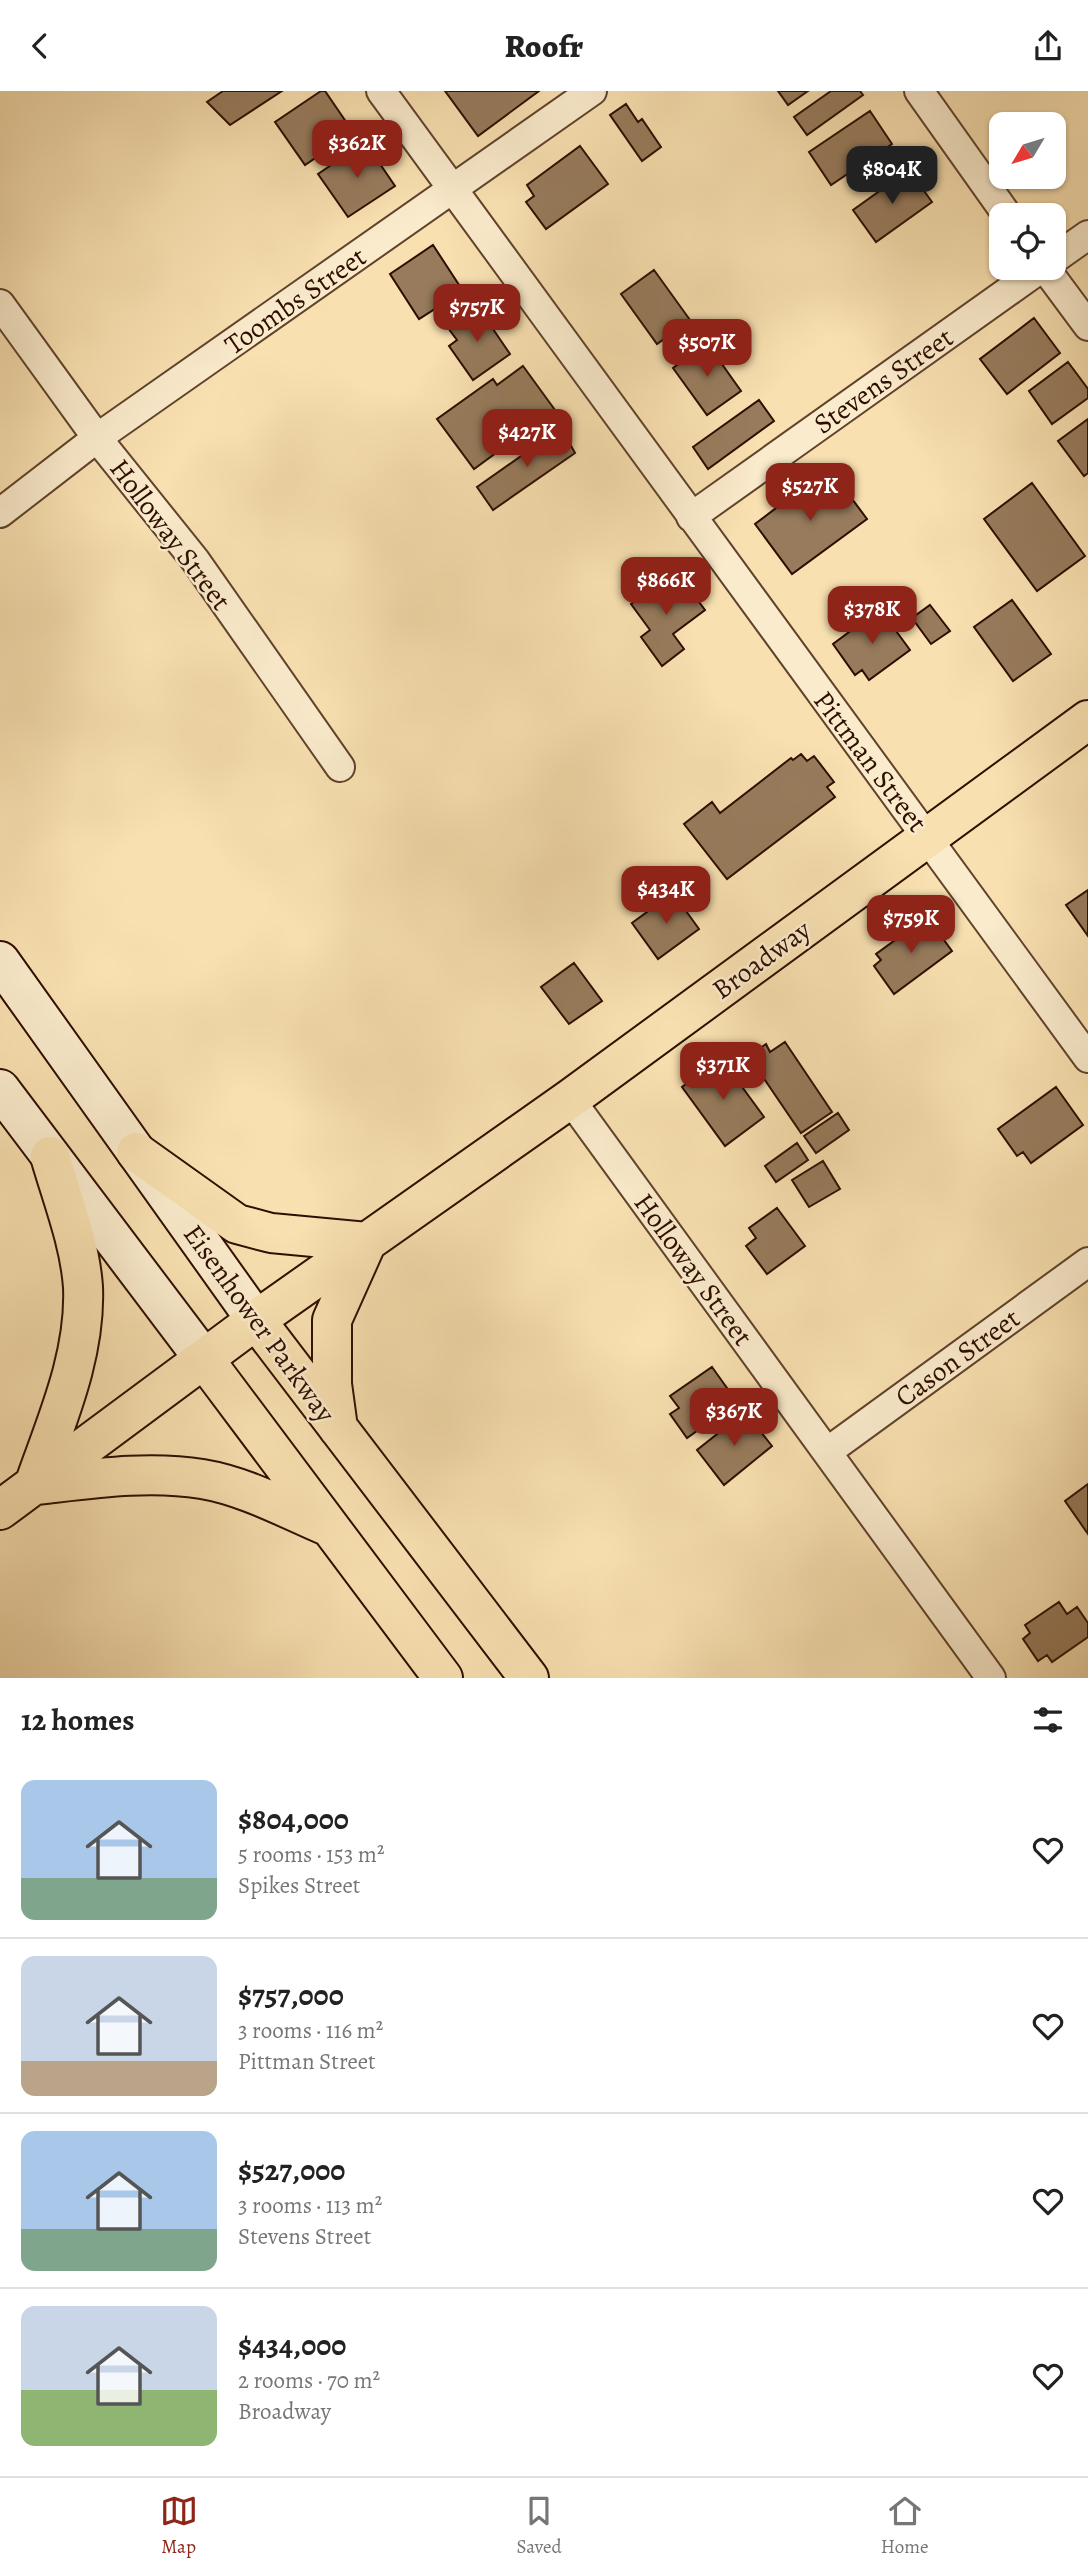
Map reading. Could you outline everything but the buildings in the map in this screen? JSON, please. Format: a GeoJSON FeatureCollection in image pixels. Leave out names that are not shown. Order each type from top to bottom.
{"type":"FeatureCollection","features":[{"type":"Feature","properties":{"kind":"main road","name":"Broadway"},"geometry":{"type":"LineString","coordinates":[[0,1510],[256,1320],[569,1099],[1088,720]]}},
{"type":"Feature","properties":{"kind":"main road"},"geometry":{"type":"LineString","coordinates":[[136,1152],[237,1224],[271,1233],[367,1242],[332,1320],[332,1384],[338,1429]]}},
{"type":"Feature","properties":{"kind":"main road"},"geometry":{"type":"LineString","coordinates":[[50,1156],[72,1234],[83,1286],[80,1338],[69,1385],[34,1485],[122,1476],[202,1479],[240,1490],[329,1527]]}},
{"type":"Feature","properties":{"kind":"main road","name":"Eisenhower Parkway"},"geometry":{"type":"LineString","coordinates":[[256,1320],[528,1678]]}},
{"type":"Feature","properties":{"kind":"main road"},"geometry":{"type":"LineString","coordinates":[[204,1359],[443,1678]]}},
{"type":"Feature","properties":{"kind":"street","name":"Pittman Street"},"geometry":{"type":"LineString","coordinates":[[381,91],[1088,1058]]}},
{"type":"Feature","properties":{"kind":"street","name":"Toombs Street"},"geometry":{"type":"LineString","coordinates":[[0,513],[97,438],[592,91]]}},
{"type":"Feature","properties":{"kind":"street"},"geometry":{"type":"LineString","coordinates":[[919,91],[998,203]]}},
{"type":"Feature","properties":{"kind":"street"},"geometry":{"type":"LineString","coordinates":[[1066,251],[1088,235]]}},
{"type":"Feature","properties":{"kind":"street","name":"Stevens Street"},"geometry":{"type":"LineString","coordinates":[[691,517],[1026,280]]}},
{"type":"Feature","properties":{"kind":"street"},"geometry":{"type":"LineString","coordinates":[[1052,280],[1088,326]]}},
{"type":"Feature","properties":{"kind":"street","name":"Holloway Street"},"geometry":{"type":"LineString","coordinates":[[0,304],[97,438],[195,560],[340,767]]}},
{"type":"Feature","properties":{"kind":"street","name":"Eisenhower Parkway"},"geometry":{"type":"LineString","coordinates":[[0,961],[256,1320]]}},
{"type":"Feature","properties":{"kind":"street"},"geometry":{"type":"LineString","coordinates":[[0,1089],[204,1359]]}},
{"type":"Feature","properties":{"kind":"street","name":"Holloway Street"},"geometry":{"type":"LineString","coordinates":[[569,1099],[990,1678]]}},
{"type":"Feature","properties":{"kind":"street","name":"Cason Street"},"geometry":{"type":"LineString","coordinates":[[827,1451],[1088,1262]]}}]}
